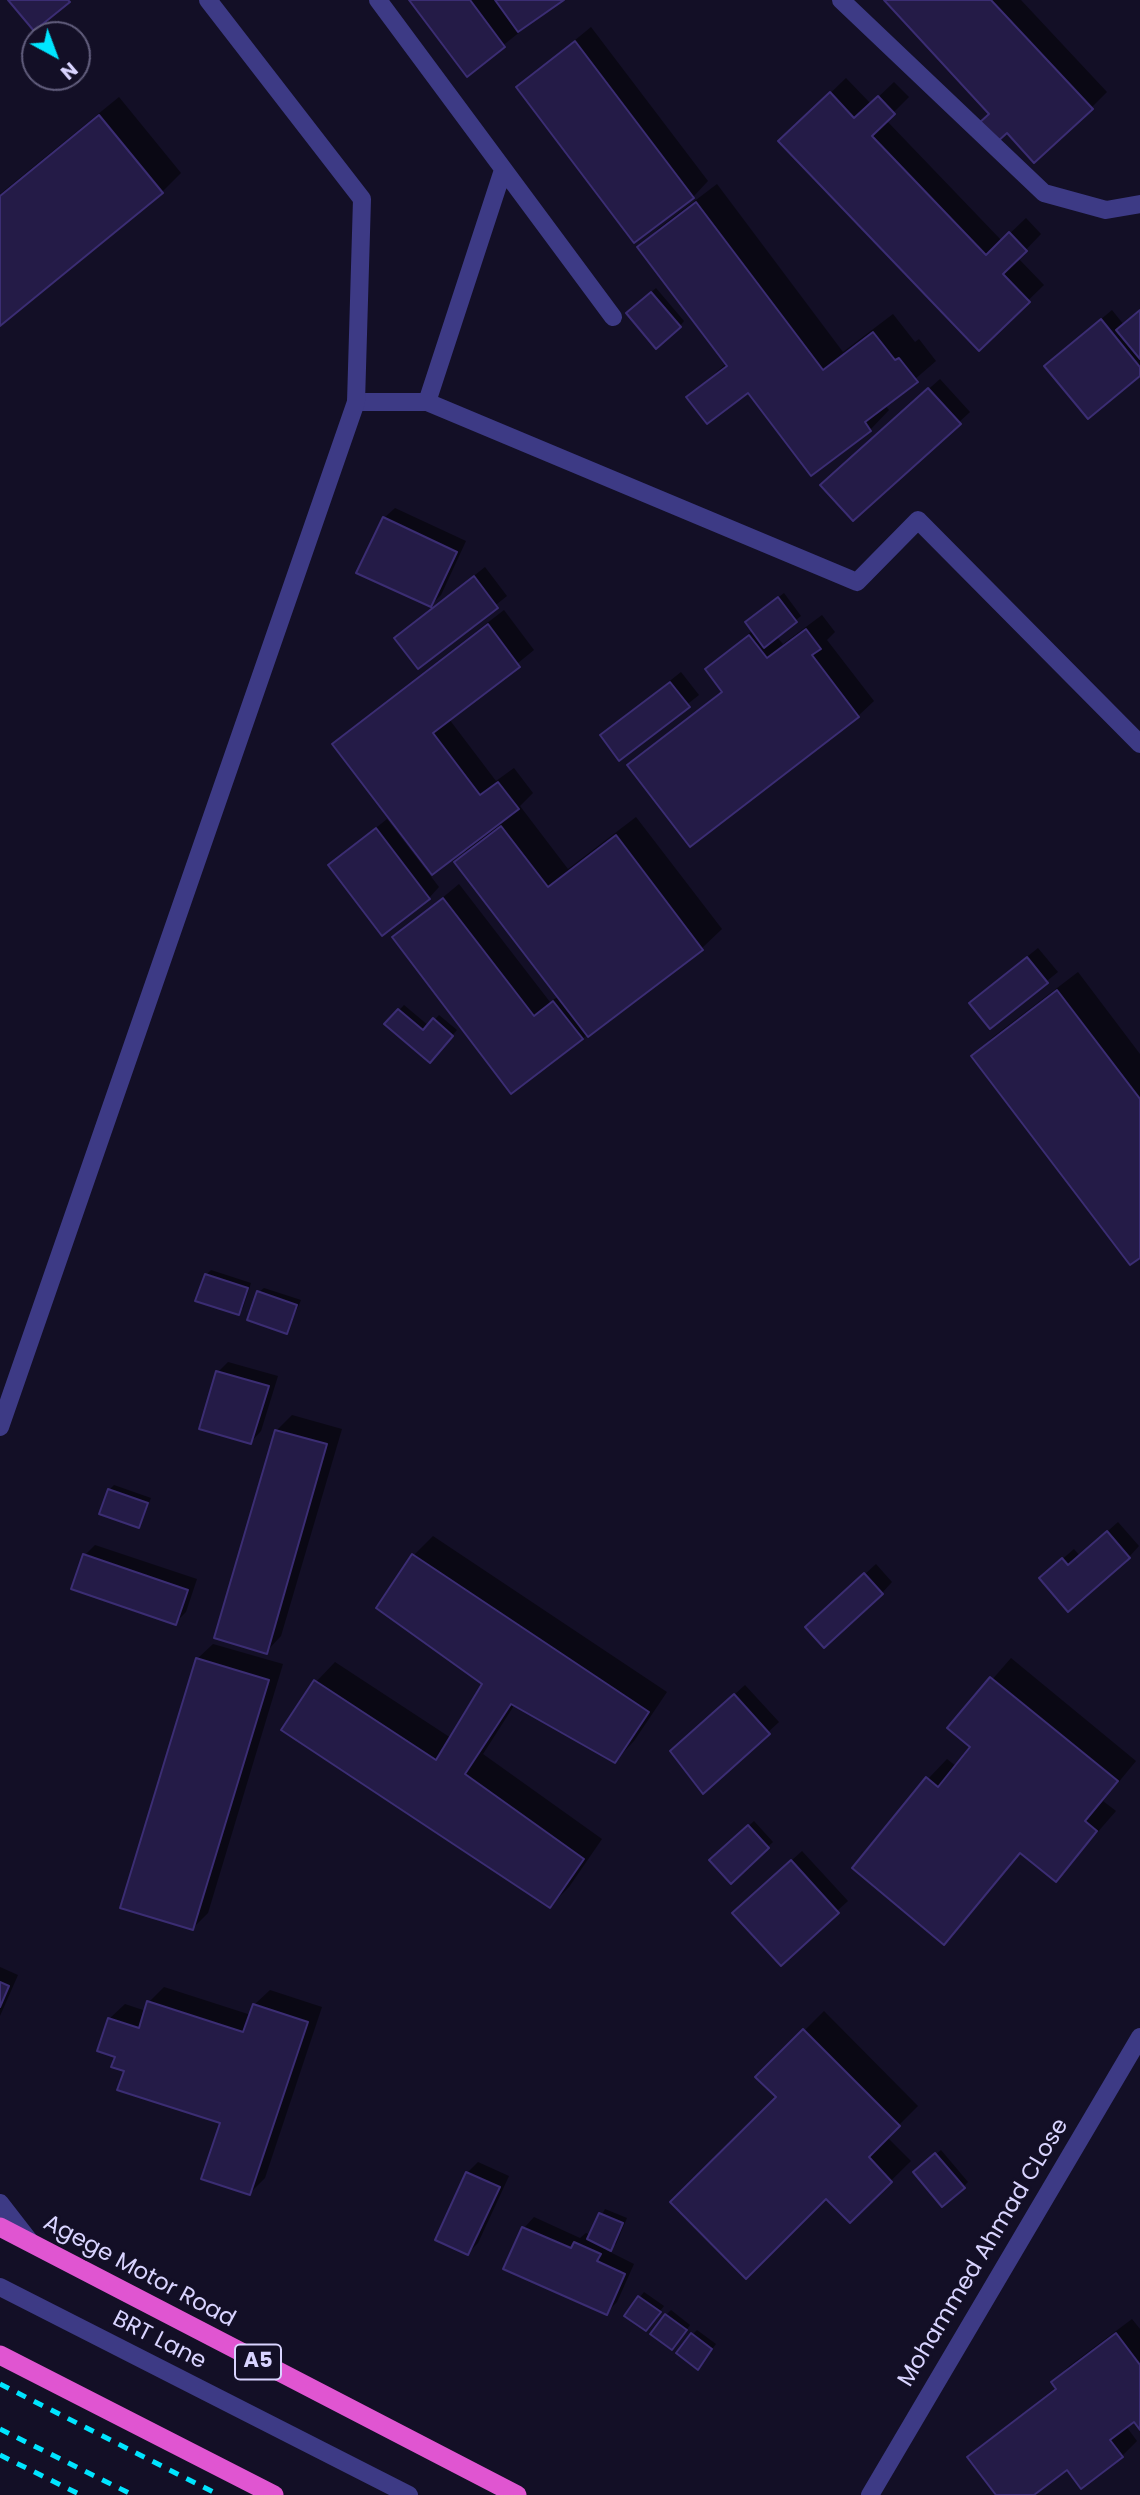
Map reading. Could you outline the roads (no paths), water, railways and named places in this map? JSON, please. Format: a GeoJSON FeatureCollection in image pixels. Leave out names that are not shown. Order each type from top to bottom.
{"type":"FeatureCollection","features":[{"type":"Feature","properties":{"kind":"highway","name":"Agege Motor Road"},"geometry":{"type":"LineString","coordinates":[[0,2227],[517,2495]]}},
{"type":"Feature","properties":{"kind":"highway"},"geometry":{"type":"LineString","coordinates":[[0,2354],[274,2495]]}},
{"type":"Feature","properties":{"kind":"street"},"geometry":{"type":"LineString","coordinates":[[0,1427],[356,402],[362,199],[208,0]]}},
{"type":"Feature","properties":{"kind":"street"},"geometry":{"type":"LineString","coordinates":[[378,0],[613,317]]}},
{"type":"Feature","properties":{"kind":"street"},"geometry":{"type":"LineString","coordinates":[[841,0],[1044,193],[1106,210],[1140,204]]}},
{"type":"Feature","properties":{"kind":"street"},"geometry":{"type":"LineString","coordinates":[[427,402],[503,170]]}},
{"type":"Feature","properties":{"kind":"street"},"geometry":{"type":"LineString","coordinates":[[356,402],[427,402],[857,582],[918,520],[1140,744]]}},
{"type":"Feature","properties":{"kind":"street","name":"Mohammed Ahmad CLose"},"geometry":{"type":"LineString","coordinates":[[870,2495],[1140,2037]]}},
{"type":"Feature","properties":{"kind":"street"},"geometry":{"type":"LineString","coordinates":[[0,2203],[31,2243]]}},
{"type":"Feature","properties":{"kind":"street","name":"BRT Lane"},"geometry":{"type":"LineString","coordinates":[[0,2287],[409,2495]]}},
{"type":"Feature","properties":{"kind":"railway"},"geometry":{"type":"LineString","coordinates":[[0,2384],[219,2495]]}},
{"type":"Feature","properties":{"kind":"railway"},"geometry":{"type":"LineString","coordinates":[[0,2429],[133,2495]]}},
{"type":"Feature","properties":{"kind":"railway"},"geometry":{"type":"LineString","coordinates":[[0,2455],[81,2495]]}}]}
